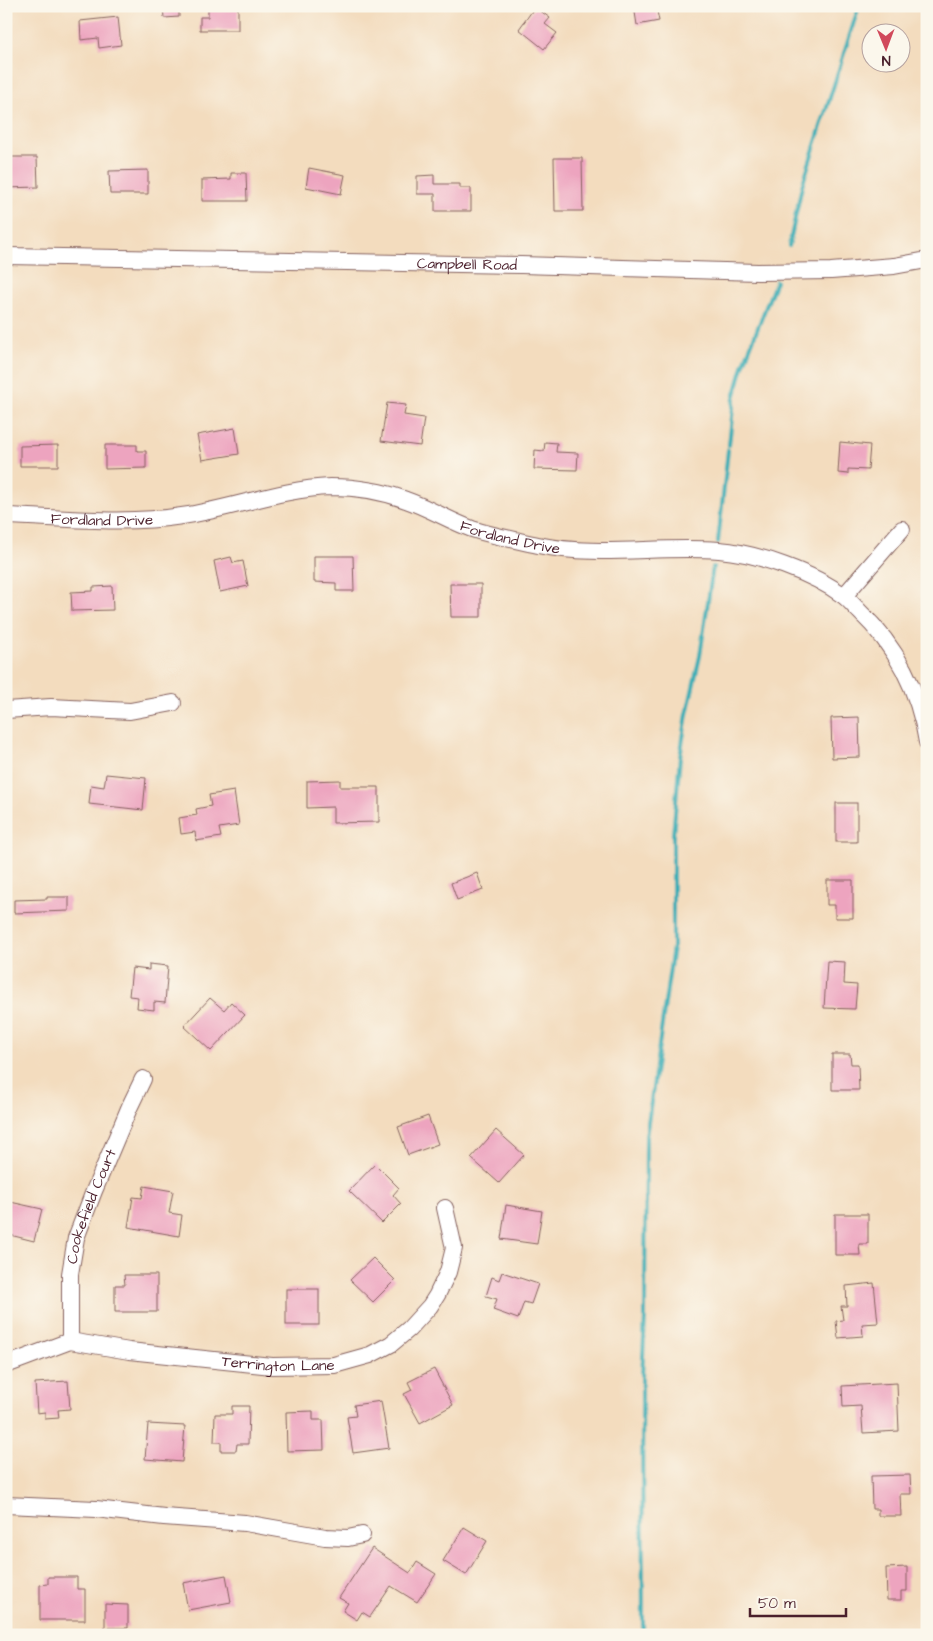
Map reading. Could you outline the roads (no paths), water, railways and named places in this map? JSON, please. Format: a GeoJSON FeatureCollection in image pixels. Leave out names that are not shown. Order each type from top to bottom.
{"type":"FeatureCollection","features":[{"type":"Feature","properties":{"kind":"street","name":"Campbell Road"},"geometry":{"type":"LineString","coordinates":[[6,256],[521,265],[758,272],[841,271],[894,266],[927,260]]}},
{"type":"Feature","properties":{"kind":"street","name":"Fordland Drive"},"geometry":{"type":"LineString","coordinates":[[6,516],[111,520],[159,519],[212,511],[304,490],[328,487],[354,488],[380,492],[406,500],[474,529],[565,550],[610,552],[690,549],[718,550],[758,557],[793,569],[844,596],[883,637],[901,664],[915,694],[927,742]]}},
{"type":"Feature","properties":{"kind":"street"},"geometry":{"type":"LineString","coordinates":[[844,596],[902,529]]}},
{"type":"Feature","properties":{"kind":"street"},"geometry":{"type":"LineString","coordinates":[[6,710],[52,707],[130,711],[173,703]]}},
{"type":"Feature","properties":{"kind":"street","name":"Cookefield Court"},"geometry":{"type":"LineString","coordinates":[[70,1341],[70,1274],[76,1238],[97,1182],[143,1079]]}},
{"type":"Feature","properties":{"kind":"street","name":"Terrington Lane"},"geometry":{"type":"LineString","coordinates":[[70,1341],[129,1351],[272,1366],[334,1365],[370,1355],[391,1344],[409,1329],[421,1317],[437,1295],[448,1272],[454,1248],[445,1208]]}},
{"type":"Feature","properties":{"kind":"street"},"geometry":{"type":"LineString","coordinates":[[6,1365],[70,1341]]}},
{"type":"Feature","properties":{"kind":"street"},"geometry":{"type":"LineString","coordinates":[[6,1505],[96,1509],[164,1517],[245,1523],[325,1537],[348,1538],[362,1535]]}},
{"type":"Feature","properties":{"kind":"waterway"},"geometry":{"type":"LineString","coordinates":[[789,246],[802,186],[859,6]]}},
{"type":"Feature","properties":{"kind":"waterway"},"geometry":{"type":"LineString","coordinates":[[729,445],[734,398],[743,366],[776,281]]}},
{"type":"Feature","properties":{"kind":"waterway"},"geometry":{"type":"LineString","coordinates":[[718,542],[728,450]]}},
{"type":"Feature","properties":{"kind":"waterway"},"geometry":{"type":"LineString","coordinates":[[643,1635],[642,1377],[645,1317],[646,1137],[673,947],[673,835],[680,757],[700,656],[713,567]]}}]}
